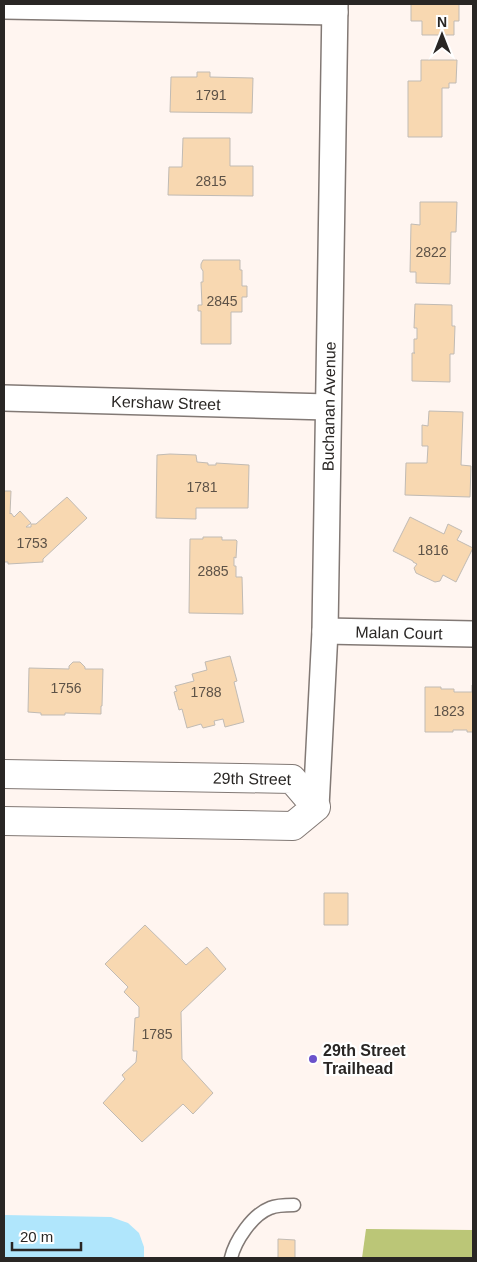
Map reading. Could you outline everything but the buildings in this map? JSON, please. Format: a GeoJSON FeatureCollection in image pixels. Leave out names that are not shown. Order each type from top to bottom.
{"type":"FeatureCollection","features":[{"type":"Feature","properties":{"kind":"street"},"geometry":{"type":"LineString","coordinates":[[4,6],[335,8]]}},
{"type":"Feature","properties":{"kind":"street","name":"Buchanan Avenue"},"geometry":{"type":"LineString","coordinates":[[316,807],[325,631],[335,8]]}},
{"type":"Feature","properties":{"kind":"street","name":"Kershaw Street"},"geometry":{"type":"LineString","coordinates":[[4,398],[328,408]]}},
{"type":"Feature","properties":{"kind":"street","name":"Malan Court"},"geometry":{"type":"LineString","coordinates":[[325,631],[473,634]]}},
{"type":"Feature","properties":{"kind":"street","name":"29th Street"},"geometry":{"type":"LineString","coordinates":[[4,774],[292,779],[316,807]]}},
{"type":"Feature","properties":{"kind":"street"},"geometry":{"type":"LineString","coordinates":[[4,821],[293,826],[316,807]]}},
{"type":"Feature","properties":{"kind":"lane"},"geometry":{"type":"LineString","coordinates":[[231,1258],[238,1240],[261,1213],[268,1208],[276,1206],[294,1205]]}},
{"type":"Feature","properties":{"kind":"green space"},"geometry":{"type":"Polygon","coordinates":[[[366,1229],[473,1230],[473,1258],[362,1258],[366,1229]]]}},
{"type":"Feature","properties":{"kind":"water"},"geometry":{"type":"Polygon","coordinates":[[[4,1215],[111,1217],[128,1223],[139,1233],[144,1247],[144,1258],[4,1258],[4,1215]]]}},
{"type":"Feature","properties":{"kind":"place","name":"29th Street Trailhead"},"geometry":{"type":"Point","coordinates":[313,1059]}}]}
